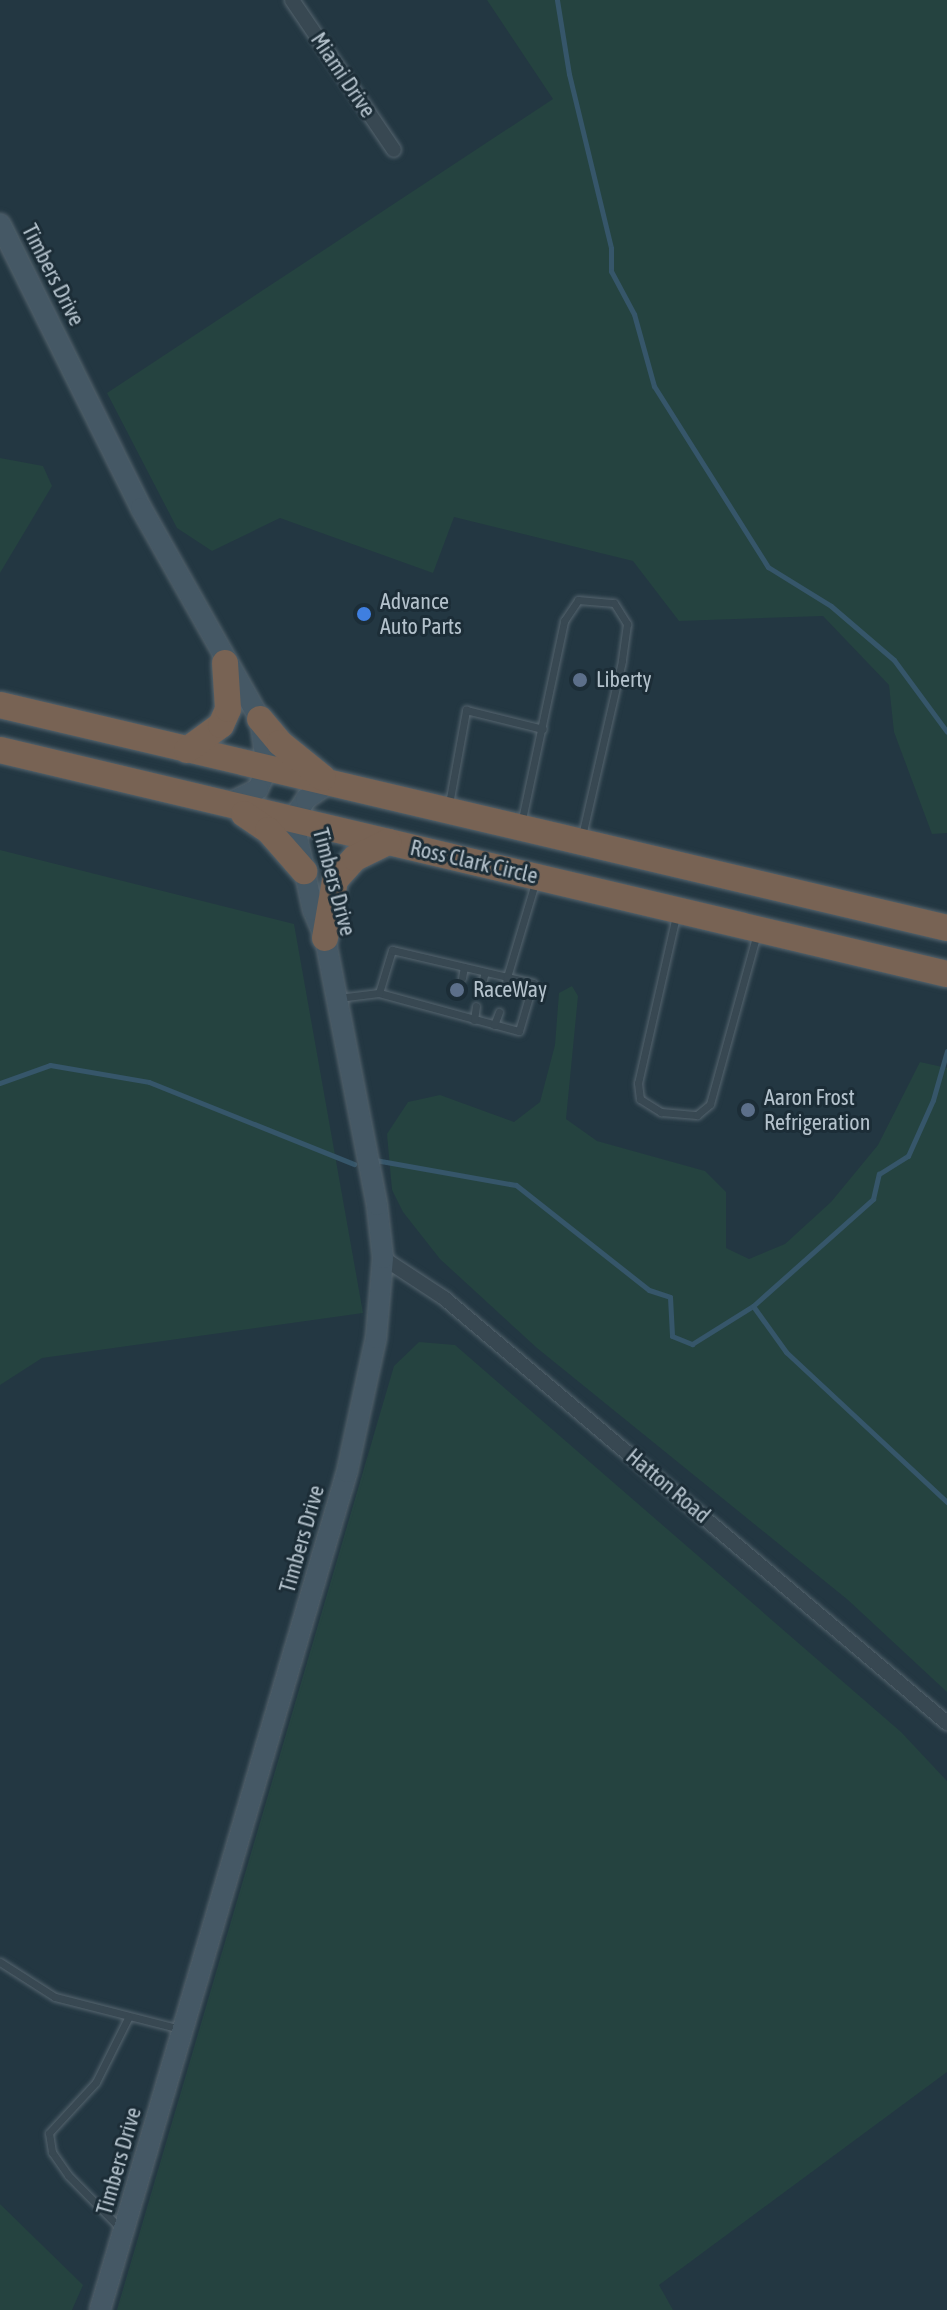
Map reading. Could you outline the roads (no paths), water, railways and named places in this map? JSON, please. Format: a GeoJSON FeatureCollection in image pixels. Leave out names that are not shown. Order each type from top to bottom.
{"type":"FeatureCollection","features":[{"type":"Feature","properties":{"kind":"highway"},"geometry":{"type":"LineString","coordinates":[[187,750],[221,725],[228,709],[225,663]]}},
{"type":"Feature","properties":{"kind":"highway","name":"Ross Clark Circle"},"geometry":{"type":"LineString","coordinates":[[0,705],[947,928]]}},
{"type":"Feature","properties":{"kind":"highway"},"geometry":{"type":"LineString","coordinates":[[260,719],[280,743],[329,783]]}},
{"type":"Feature","properties":{"kind":"highway","name":"Ross Clark Circle"},"geometry":{"type":"LineString","coordinates":[[0,750],[947,974]]}},
{"type":"Feature","properties":{"kind":"highway"},"geometry":{"type":"LineString","coordinates":[[227,804],[268,830],[304,871]]}},
{"type":"Feature","properties":{"kind":"highway"},"geometry":{"type":"LineString","coordinates":[[325,938],[335,880],[355,858],[388,842]]}},
{"type":"Feature","properties":{"kind":"street","name":"Miami Drive"},"geometry":{"type":"LineString","coordinates":[[292,0],[394,150]]}},
{"type":"Feature","properties":{"kind":"street","name":"Timbers Drive"},"geometry":{"type":"LineString","coordinates":[[0,224],[141,508],[225,663],[260,719],[267,768]]}},
{"type":"Feature","properties":{"kind":"street"},"geometry":{"type":"LineString","coordinates":[[227,804],[258,789],[267,768]]}},
{"type":"Feature","properties":{"kind":"street","name":"Timbers Drive"},"geometry":{"type":"LineString","coordinates":[[100,2310],[347,1472],[376,1338],[383,1258],[325,938],[304,871],[293,819],[306,799],[329,783]]}},
{"type":"Feature","properties":{"kind":"street","name":"Hatton Road"},"geometry":{"type":"LineString","coordinates":[[383,1258],[444,1298],[947,1723]]}},
{"type":"Feature","properties":{"kind":"lane"},"geometry":{"type":"LineString","coordinates":[[520,828],[571,607],[578,600],[614,603],[627,624],[622,661],[581,842]]}},
{"type":"Feature","properties":{"kind":"lane"},"geometry":{"type":"LineString","coordinates":[[448,810],[466,710],[543,729]]}},
{"type":"Feature","properties":{"kind":"lane"},"geometry":{"type":"LineString","coordinates":[[505,989],[537,877]]}},
{"type":"Feature","properties":{"kind":"lane"},"geometry":{"type":"LineString","coordinates":[[677,910],[638,1083],[640,1099],[661,1112],[697,1115],[710,1104],[758,929]]}},
{"type":"Feature","properties":{"kind":"lane"},"geometry":{"type":"LineString","coordinates":[[337,998],[379,993],[519,1031],[533,983],[392,950],[379,993]]}},
{"type":"Feature","properties":{"kind":"lane"},"geometry":{"type":"LineString","coordinates":[[419,968],[423,957]]}},
{"type":"Feature","properties":{"kind":"lane"},"geometry":{"type":"LineString","coordinates":[[439,973],[443,961]]}},
{"type":"Feature","properties":{"kind":"lane"},"geometry":{"type":"LineString","coordinates":[[462,978],[464,967]]}},
{"type":"Feature","properties":{"kind":"lane"},"geometry":{"type":"LineString","coordinates":[[482,983],[485,972]]}},
{"type":"Feature","properties":{"kind":"lane"},"geometry":{"type":"LineString","coordinates":[[408,1001],[411,992]]}},
{"type":"Feature","properties":{"kind":"lane"},"geometry":{"type":"LineString","coordinates":[[431,1007],[434,997]]}},
{"type":"Feature","properties":{"kind":"lane"},"geometry":{"type":"LineString","coordinates":[[454,1014],[457,1002]]}},
{"type":"Feature","properties":{"kind":"lane"},"geometry":{"type":"LineString","coordinates":[[474,1020],[476,1006]]}},
{"type":"Feature","properties":{"kind":"lane"},"geometry":{"type":"LineString","coordinates":[[494,1025],[499,1012]]}},
{"type":"Feature","properties":{"kind":"lane"},"geometry":{"type":"LineString","coordinates":[[0,1962],[55,1997],[183,2030]]}},
{"type":"Feature","properties":{"kind":"lane"},"geometry":{"type":"LineString","coordinates":[[124,2231],[68,2175],[52,2152],[49,2133],[96,2082],[128,2018]]}},
{"type":"Feature","properties":{"kind":"waterway"},"geometry":{"type":"LineString","coordinates":[[557,0],[569,74],[611,248],[611,271],[634,314],[654,386],[768,567],[831,606],[894,660],[947,732]]}},
{"type":"Feature","properties":{"kind":"waterway"},"geometry":{"type":"LineString","coordinates":[[375,1160],[516,1185],[649,1290],[670,1297],[672,1336],[692,1344],[753,1306],[873,1199],[879,1174],[908,1156],[933,1100],[947,1051]]}},
{"type":"Feature","properties":{"kind":"waterway"},"geometry":{"type":"LineString","coordinates":[[0,1083],[50,1065],[149,1082],[354,1164]]}},
{"type":"Feature","properties":{"kind":"waterway"},"geometry":{"type":"LineString","coordinates":[[753,1306],[786,1352],[947,1502]]}},
{"type":"Feature","properties":{"kind":"place","name":"Advance Auto Parts"},"geometry":{"type":"Point","coordinates":[364,614]}},
{"type":"Feature","properties":{"kind":"place","name":"Liberty"},"geometry":{"type":"Point","coordinates":[580,680]}},
{"type":"Feature","properties":{"kind":"place","name":"RaceWay"},"geometry":{"type":"Point","coordinates":[457,990]}},
{"type":"Feature","properties":{"kind":"place","name":"Aaron Frost Refrigeration"},"geometry":{"type":"Point","coordinates":[748,1110]}}]}
